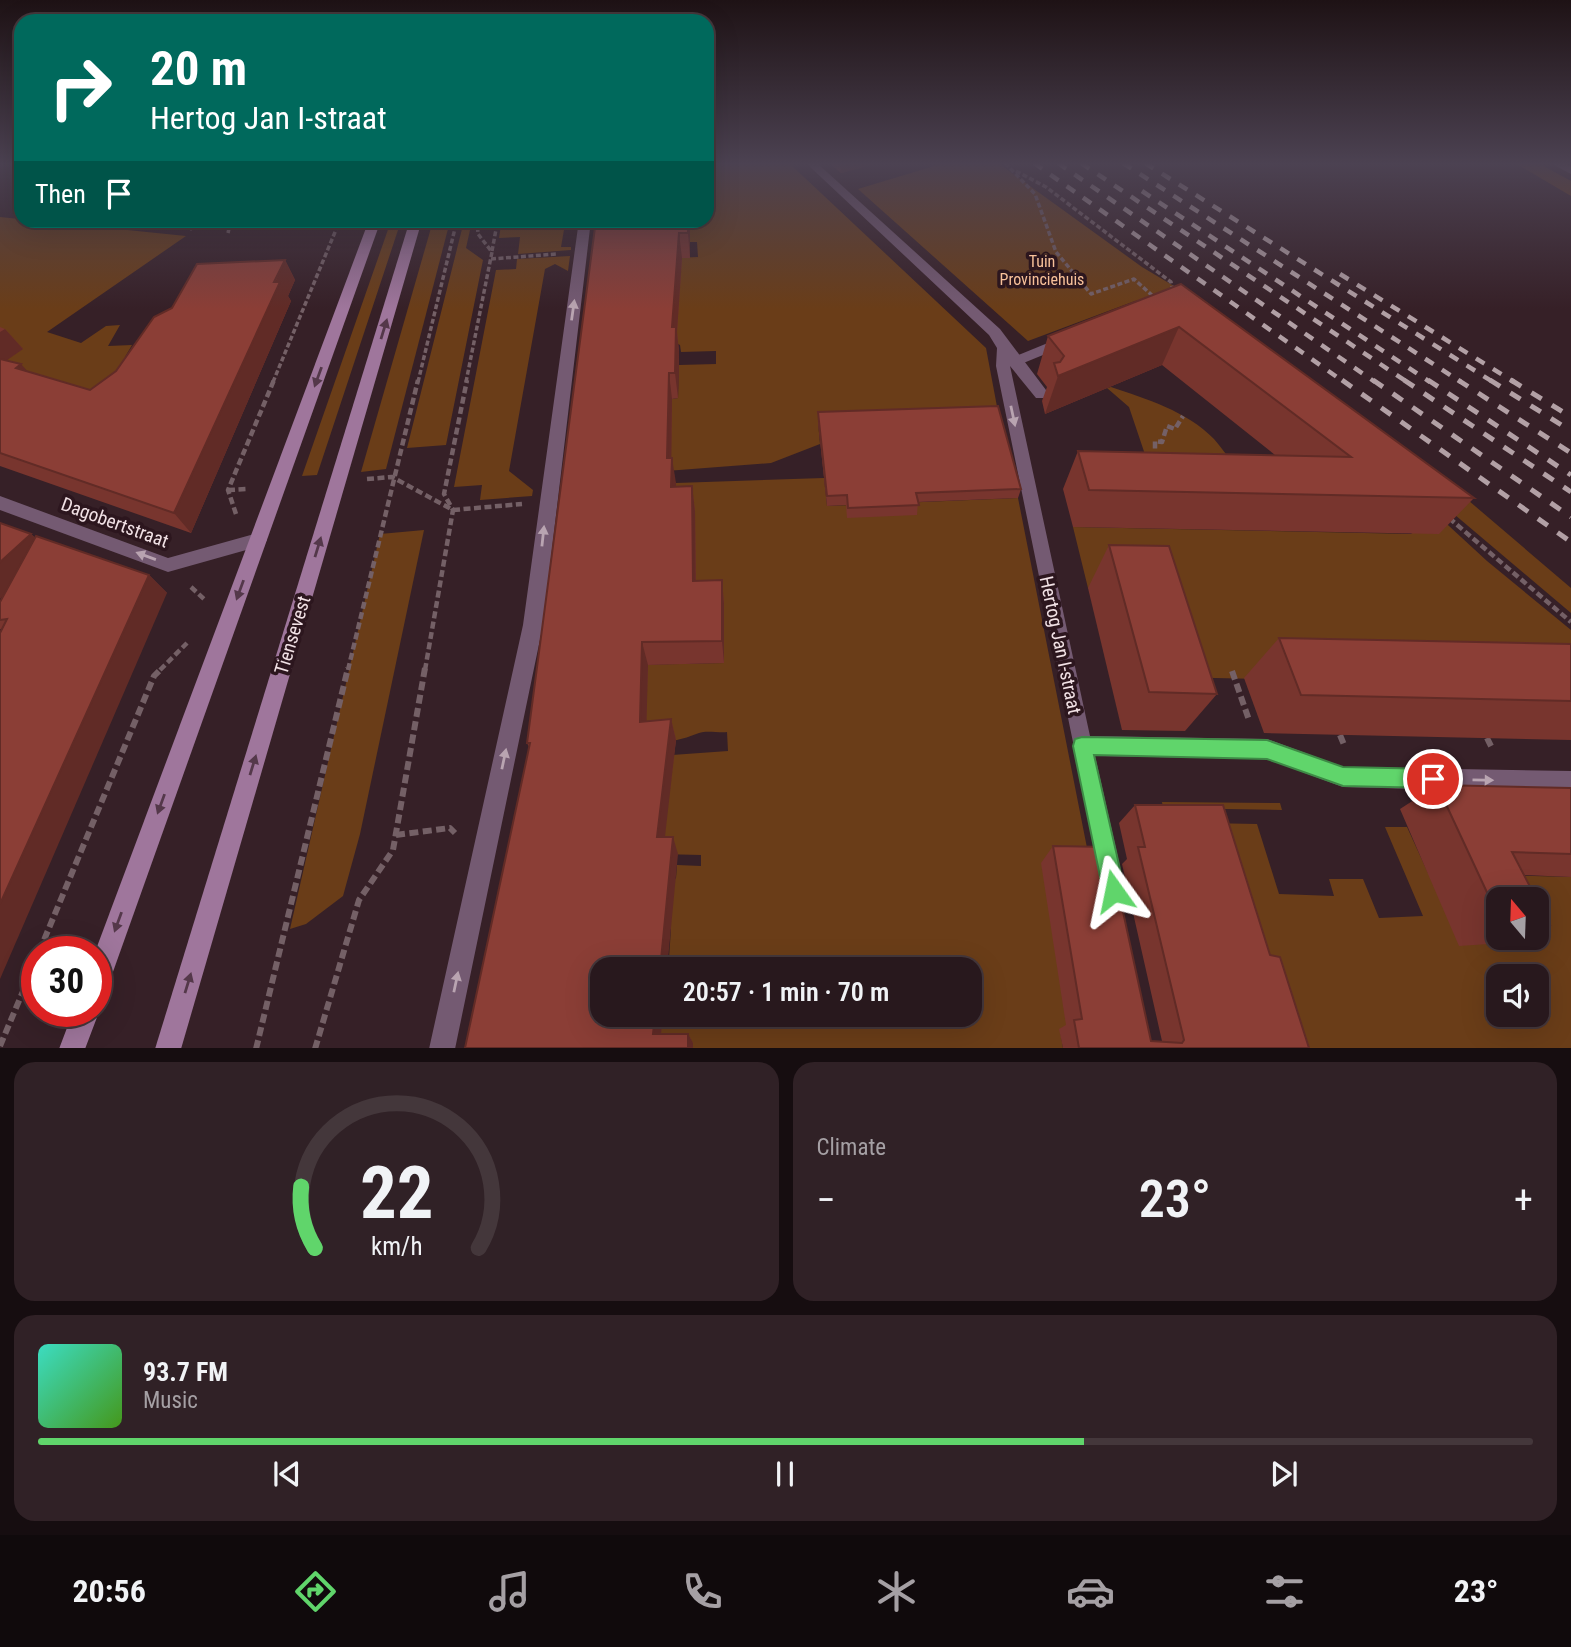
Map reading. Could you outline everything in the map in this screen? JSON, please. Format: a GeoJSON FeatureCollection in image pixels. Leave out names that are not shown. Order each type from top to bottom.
{"type":"FeatureCollection","features":[{"type":"Feature","properties":{"kind":"main road"},"geometry":{"type":"LineString","coordinates":[[112,939],[372,228]]}},
{"type":"Feature","properties":{"kind":"main road","name":"Tiensevest"},"geometry":{"type":"LineString","coordinates":[[168,1048],[414,228]]}},
{"type":"Feature","properties":{"kind":"main road"},"geometry":{"type":"LineString","coordinates":[[72,1048],[80,1027]]}},
{"type":"Feature","properties":{"kind":"street"},"geometry":{"type":"LineString","coordinates":[[864,212],[995,332],[1041,394]]}},
{"type":"Feature","properties":{"kind":"street"},"geometry":{"type":"LineString","coordinates":[[442,1048],[533,625],[584,228]]}},
{"type":"Feature","properties":{"kind":"street"},"geometry":{"type":"LineString","coordinates":[[1010,355],[1085,333]]}},
{"type":"Feature","properties":{"kind":"street","name":"Hertog Jan I-straat"},"geometry":{"type":"LineString","coordinates":[[1010,355],[1003,366],[1114,891]]}},
{"type":"Feature","properties":{"kind":"street","name":"Dagobertstraat"},"geometry":{"type":"LineString","coordinates":[[0,503],[168,565],[258,540]]}},
{"type":"Feature","properties":{"kind":"street"},"geometry":{"type":"LineString","coordinates":[[1082,746],[1267,750],[1343,777],[1571,782]]}},
{"type":"Feature","properties":{"kind":"path"},"geometry":{"type":"LineString","coordinates":[[1041,212],[1056,252],[1091,294],[1133,279],[1157,301]]}},
{"type":"Feature","properties":{"kind":"path"},"geometry":{"type":"LineString","coordinates":[[1079,212],[1171,282],[1173,295]]}},
{"type":"Feature","properties":{"kind":"path"},"geometry":{"type":"LineString","coordinates":[[228,233],[229,228]]}},
{"type":"Feature","properties":{"kind":"path"},"geometry":{"type":"LineString","coordinates":[[277,486],[228,490],[337,228]]}},
{"type":"Feature","properties":{"kind":"path"},"geometry":{"type":"LineString","coordinates":[[256,1048],[392,477],[455,228]]}},
{"type":"Feature","properties":{"kind":"path"},"geometry":{"type":"LineString","coordinates":[[475,228],[479,237],[492,252]]}},
{"type":"Feature","properties":{"kind":"path"},"geometry":{"type":"LineString","coordinates":[[315,1048],[359,900],[393,850],[453,510],[444,494],[497,228]]}},
{"type":"Feature","properties":{"kind":"path"},"geometry":{"type":"LineString","coordinates":[[491,259],[580,253]]}},
{"type":"Feature","properties":{"kind":"path"},"geometry":{"type":"LineString","coordinates":[[1145,454],[1155,455],[1155,441],[1162,442],[1167,426],[1175,429],[1183,416]]}},
{"type":"Feature","properties":{"kind":"path"},"geometry":{"type":"LineString","coordinates":[[338,482],[392,477],[453,510],[547,503]]}},
{"type":"Feature","properties":{"kind":"path"},"geometry":{"type":"LineString","coordinates":[[1442,512],[1571,622]]}},
{"type":"Feature","properties":{"kind":"path"},"geometry":{"type":"LineString","coordinates":[[200,611],[224,549]]}},
{"type":"Feature","properties":{"kind":"path"},"geometry":{"type":"LineString","coordinates":[[46,936],[154,676],[186,646],[190,634]]}},
{"type":"Feature","properties":{"kind":"path"},"geometry":{"type":"LineString","coordinates":[[1231,671],[1251,727]]}},
{"type":"Feature","properties":{"kind":"path"},"geometry":{"type":"LineString","coordinates":[[396,835],[450,828],[471,848],[485,847]]}},
{"type":"Feature","properties":{"kind":"path"},"geometry":{"type":"LineString","coordinates":[[0,1046],[21,996]]}},
{"type":"Feature","properties":{"kind":"green space"},"geometry":{"type":"Polygon","coordinates":[[[714,212],[841,212],[986,348],[1001,428],[818,422],[820,444],[771,463],[666,471],[672,399],[678,398],[679,365],[716,364],[716,351],[681,352],[680,345],[676,343],[674,258],[698,257],[697,242],[667,242],[680,228],[714,228],[714,212]]]}},
{"type":"Feature","properties":{"kind":"green space","name":"Tuin Provinciehuis"},"geometry":{"type":"Polygon","coordinates":[[[884,212],[1066,212],[1142,267],[1189,295],[1448,483],[1571,588],[1571,613],[1185,295],[1135,301],[1028,341],[884,212]]]}},
{"type":"Feature","properties":{"kind":"green space"},"geometry":{"type":"Polygon","coordinates":[[[0,217],[14,218],[14,228],[108,228],[186,236],[47,332],[81,343],[106,326],[120,325],[108,346],[132,345],[125,357],[141,362],[72,415],[0,357],[0,217]]]}},
{"type":"Feature","properties":{"kind":"green space"},"geometry":{"type":"Polygon","coordinates":[[[389,228],[399,228],[317,475],[302,476],[389,228]]]}},
{"type":"Feature","properties":{"kind":"green space"},"geometry":{"type":"Polygon","coordinates":[[[431,228],[448,228],[386,469],[361,472],[431,228]]]}},
{"type":"Feature","properties":{"kind":"green space"},"geometry":{"type":"Polygon","coordinates":[[[462,228],[470,228],[466,248],[483,260],[446,445],[407,448],[462,228]]]}},
{"type":"Feature","properties":{"kind":"green space"},"geometry":{"type":"Polygon","coordinates":[[[501,228],[564,228],[561,247],[571,247],[571,250],[518,254],[520,237],[499,238],[501,228]]]}},
{"type":"Feature","properties":{"kind":"green space"},"geometry":{"type":"Polygon","coordinates":[[[570,256],[568,271],[555,264],[545,269],[509,471],[533,490],[532,496],[480,500],[482,485],[454,487],[496,270],[516,269],[517,259],[570,256]]]}},
{"type":"Feature","properties":{"kind":"green space"},"geometry":{"type":"Polygon","coordinates":[[[1111,387],[1166,407],[1203,429],[1219,445],[1253,492],[1157,490],[1129,407],[1107,388],[1111,387]]]}},
{"type":"Feature","properties":{"kind":"green space"},"geometry":{"type":"Polygon","coordinates":[[[824,478],[827,506],[1018,498],[1090,863],[1067,1029],[1060,1030],[1063,1048],[693,1048],[693,1043],[605,1044],[612,1027],[982,1027],[982,957],[669,957],[671,929],[628,928],[676,878],[677,865],[701,866],[701,855],[660,854],[663,848],[672,755],[728,751],[727,732],[702,732],[679,740],[666,741],[646,735],[635,665],[724,663],[609,608],[675,512],[676,483],[824,478]]]}},
{"type":"Feature","properties":{"kind":"green space"},"geometry":{"type":"Polygon","coordinates":[[[1436,514],[1487,561],[1571,630],[1571,686],[1170,677],[1088,588],[1073,527],[1411,534],[1436,514]]]}},
{"type":"Feature","properties":{"kind":"green space"},"geometry":{"type":"Polygon","coordinates":[[[424,530],[360,834],[343,896],[306,924],[290,929],[380,534],[424,530]]]}},
{"type":"Feature","properties":{"kind":"green space"},"geometry":{"type":"Polygon","coordinates":[[[1162,802],[1280,803],[1282,810],[1163,808],[1162,802]]]}},
{"type":"Feature","properties":{"kind":"green space"},"geometry":{"type":"Polygon","coordinates":[[[1204,823],[1257,824],[1279,894],[1334,896],[1329,879],[1363,879],[1379,918],[1423,916],[1385,827],[1407,827],[1428,873],[1571,877],[1571,1048],[1274,1048],[1204,823]]]}},
{"type":"Feature","properties":{"kind":"building"},"geometry":{"type":"Polygon","coordinates":[[[595,228],[688,228],[688,233],[679,233],[672,327],[676,327],[675,373],[669,373],[667,458],[672,458],[671,487],[692,486],[693,581],[722,580],[722,641],[642,642],[640,722],[671,719],[657,837],[673,837],[661,957],[590,957],[590,1027],[654,1027],[653,1034],[688,1034],[688,1048],[465,1048],[530,743],[527,743],[595,228]]]}},
{"type":"Feature","properties":{"kind":"building"},"geometry":{"type":"Polygon","coordinates":[[[285,260],[274,282],[280,282],[174,513],[0,453],[0,359],[21,364],[16,368],[90,390],[116,371],[154,317],[172,308],[197,264],[285,260]]]}},
{"type":"Feature","properties":{"kind":"building"},"geometry":{"type":"Polygon","coordinates":[[[1181,284],[1474,498],[1089,490],[1078,451],[1351,457],[1179,327],[1058,376],[1054,363],[1060,362],[1064,356],[1048,336],[1181,284]]]}},
{"type":"Feature","properties":{"kind":"building"},"geometry":{"type":"Polygon","coordinates":[[[998,406],[1021,489],[916,493],[919,505],[848,508],[847,495],[827,496],[818,412],[998,406]]]}},
{"type":"Feature","properties":{"kind":"building"},"geometry":{"type":"Polygon","coordinates":[[[0,523],[31,534],[0,562],[0,523]]]}},
{"type":"Feature","properties":{"kind":"building"},"geometry":{"type":"Polygon","coordinates":[[[36,536],[149,575],[0,904],[0,633],[7,619],[0,620],[0,602],[36,536]]]}},
{"type":"Feature","properties":{"kind":"building"},"geometry":{"type":"Polygon","coordinates":[[[1109,545],[1169,546],[1217,694],[1149,692],[1109,545]]]}},
{"type":"Feature","properties":{"kind":"building"},"geometry":{"type":"Polygon","coordinates":[[[1279,638],[1571,644],[1571,701],[1301,695],[1279,638]]]}},
{"type":"Feature","properties":{"kind":"building"},"geometry":{"type":"Polygon","coordinates":[[[1437,785],[1571,788],[1571,854],[1512,852],[1530,887],[1486,887],[1486,890],[1437,785]]]}},
{"type":"Feature","properties":{"kind":"building"},"geometry":{"type":"Polygon","coordinates":[[[1135,805],[1223,805],[1270,955],[1280,957],[1309,1048],[1079,1048],[1074,1020],[1082,1019],[1053,846],[1109,847],[1151,1041],[1182,1043],[1184,1040],[1138,847],[1145,847],[1135,805]]]}},
{"type":"Feature","properties":{"kind":"railway"},"geometry":{"type":"LineString","coordinates":[[1103,212],[1344,382]]}},
{"type":"Feature","properties":{"kind":"railway"},"geometry":{"type":"LineString","coordinates":[[1129,212],[1375,382]]}},
{"type":"Feature","properties":{"kind":"railway"},"geometry":{"type":"LineString","coordinates":[[1154,212],[1407,382]]}},
{"type":"Feature","properties":{"kind":"railway"},"geometry":{"type":"LineString","coordinates":[[1174,212],[1430,382]]}},
{"type":"Feature","properties":{"kind":"railway"},"geometry":{"type":"LineString","coordinates":[[1198,212],[1461,382]]}},
{"type":"Feature","properties":{"kind":"railway"},"geometry":{"type":"LineString","coordinates":[[1223,212],[1493,382]]}},
{"type":"Feature","properties":{"kind":"railway"},"geometry":{"type":"LineString","coordinates":[[1340,274],[1514,382]]}},
{"type":"Feature","properties":{"kind":"railway"},"geometry":{"type":"LineString","coordinates":[[1342,380],[1571,542]]}},
{"type":"Feature","properties":{"kind":"railway"},"geometry":{"type":"LineString","coordinates":[[1373,380],[1571,517]]}},
{"type":"Feature","properties":{"kind":"railway"},"geometry":{"type":"LineString","coordinates":[[1404,380],[1571,492]]}},
{"type":"Feature","properties":{"kind":"railway"},"geometry":{"type":"LineString","coordinates":[[1428,380],[1571,475]]}},
{"type":"Feature","properties":{"kind":"railway"},"geometry":{"type":"LineString","coordinates":[[1458,380],[1571,453]]}},
{"type":"Feature","properties":{"kind":"railway"},"geometry":{"type":"LineString","coordinates":[[1490,380],[1571,431]]}},
{"type":"Feature","properties":{"kind":"railway"},"geometry":{"type":"LineString","coordinates":[[1511,380],[1571,417]]}},
{"type":"Feature","properties":{"kind":"route"},"geometry":{"type":"LineString","coordinates":[[1114,891],[1082,746],[1267,750],[1343,777],[1433,779]]}}]}
